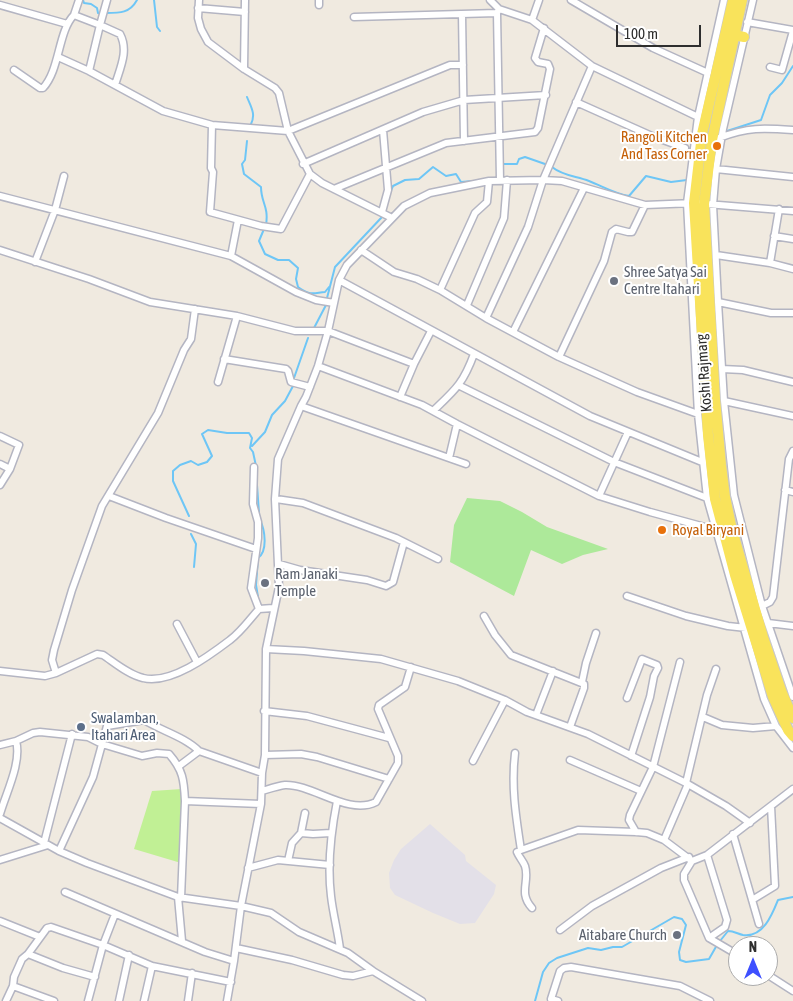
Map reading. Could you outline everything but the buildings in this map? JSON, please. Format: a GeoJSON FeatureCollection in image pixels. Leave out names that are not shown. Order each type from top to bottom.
{"type":"FeatureCollection","features":[{"type":"Feature","properties":{"kind":"main road","name":"Koshi Rajmarg"},"geometry":{"type":"LineString","coordinates":[[733,0],[706,101],[707,137],[700,204],[715,498],[782,693],[793,718]]}},
{"type":"Feature","properties":{"kind":"main road","name":"Koshi Rajmarg"},"geometry":{"type":"LineString","coordinates":[[707,137],[739,36],[748,0]]}},
{"type":"Feature","properties":{"kind":"main road","name":"Koshi Rajmarg"},"geometry":{"type":"LineString","coordinates":[[740,573],[747,627],[772,697],[788,730],[793,736]]}},
{"type":"Feature","properties":{"kind":"street"},"geometry":{"type":"LineString","coordinates":[[14,70],[40,88],[43,88],[58,56],[67,24],[74,15],[79,0]]}},
{"type":"Feature","properties":{"kind":"street"},"geometry":{"type":"LineString","coordinates":[[88,71],[107,0]]}},
{"type":"Feature","properties":{"kind":"street"},"geometry":{"type":"LineString","coordinates":[[199,0],[198,18],[208,42],[244,69],[275,88],[279,93],[288,131],[310,174],[322,183],[392,218]]}},
{"type":"Feature","properties":{"kind":"street"},"geometry":{"type":"LineString","coordinates":[[244,69],[245,0]]}},
{"type":"Feature","properties":{"kind":"street"},"geometry":{"type":"LineString","coordinates":[[532,20],[539,0]]}},
{"type":"Feature","properties":{"kind":"street"},"geometry":{"type":"LineString","coordinates":[[571,0],[653,48],[708,73]]}},
{"type":"Feature","properties":{"kind":"street"},"geometry":{"type":"LineString","coordinates":[[698,116],[706,101],[708,73],[724,0]]}},
{"type":"Feature","properties":{"kind":"street"},"geometry":{"type":"LineString","coordinates":[[739,36],[747,22],[748,0]]}},
{"type":"Feature","properties":{"kind":"street"},"geometry":{"type":"LineString","coordinates":[[0,5],[67,24]]}},
{"type":"Feature","properties":{"kind":"street"},"geometry":{"type":"LineString","coordinates":[[466,305],[504,218],[496,5]]}},
{"type":"Feature","properties":{"kind":"street"},"geometry":{"type":"LineString","coordinates":[[354,17],[462,14],[496,5],[532,20],[592,66],[698,116],[707,137],[716,170],[700,204],[698,414]]}},
{"type":"Feature","properties":{"kind":"street"},"geometry":{"type":"LineString","coordinates":[[198,8],[245,12]]}},
{"type":"Feature","properties":{"kind":"street"},"geometry":{"type":"LineString","coordinates":[[462,14],[464,141]]}},
{"type":"Feature","properties":{"kind":"street"},"geometry":{"type":"LineString","coordinates":[[74,15],[120,34],[125,52],[115,85]]}},
{"type":"Feature","properties":{"kind":"street"},"geometry":{"type":"LineString","coordinates":[[747,22],[793,31],[782,70],[770,67]]}},
{"type":"Feature","properties":{"kind":"street"},"geometry":{"type":"LineString","coordinates":[[334,189],[446,143],[535,132],[538,128],[546,95],[550,66],[538,62],[535,58],[544,28]]}},
{"type":"Feature","properties":{"kind":"street"},"geometry":{"type":"LineString","coordinates":[[58,56],[163,111],[212,125],[288,131],[450,65],[463,65]]}},
{"type":"Feature","properties":{"kind":"street"},"geometry":{"type":"LineString","coordinates":[[486,318],[528,227],[543,180],[592,66]]}},
{"type":"Feature","properties":{"kind":"street"},"geometry":{"type":"LineString","coordinates":[[304,164],[424,112],[464,100],[546,95]]}},
{"type":"Feature","properties":{"kind":"street"},"geometry":{"type":"LineString","coordinates":[[576,102],[652,136],[685,148]]}},
{"type":"Feature","properties":{"kind":"street"},"geometry":{"type":"LineString","coordinates":[[212,125],[211,168],[214,172],[210,212],[278,230],[283,226],[310,174]]}},
{"type":"Feature","properties":{"kind":"street"},"geometry":{"type":"LineString","coordinates":[[707,137],[749,129],[793,130]]}},
{"type":"Feature","properties":{"kind":"street"},"geometry":{"type":"LineString","coordinates":[[382,212],[388,190],[383,130]]}},
{"type":"Feature","properties":{"kind":"street"},"geometry":{"type":"LineString","coordinates":[[716,170],[793,177]]}},
{"type":"Feature","properties":{"kind":"street"},"geometry":{"type":"LineString","coordinates":[[36,262],[55,210],[64,176]]}},
{"type":"Feature","properties":{"kind":"street"},"geometry":{"type":"LineString","coordinates":[[440,290],[475,213],[487,202],[489,181]]}},
{"type":"Feature","properties":{"kind":"street"},"geometry":{"type":"LineString","coordinates":[[227,1001],[241,906],[261,804],[265,754],[266,649],[278,587],[279,564],[276,500],[278,459],[318,366],[339,280],[347,265],[404,206],[430,193],[489,181],[562,181],[645,205],[700,204],[793,211]]}},
{"type":"Feature","properties":{"kind":"street"},"geometry":{"type":"LineString","coordinates":[[513,332],[584,188]]}},
{"type":"Feature","properties":{"kind":"street"},"geometry":{"type":"LineString","coordinates":[[0,196],[230,256],[296,292],[316,300],[334,303]]}},
{"type":"Feature","properties":{"kind":"street"},"geometry":{"type":"LineString","coordinates":[[700,204],[716,255],[724,401],[702,462],[707,498],[716,530],[740,573],[762,606],[793,697]]}},
{"type":"Feature","properties":{"kind":"street"},"geometry":{"type":"LineString","coordinates":[[558,357],[604,260],[612,232],[616,229],[632,232],[645,205]]}},
{"type":"Feature","properties":{"kind":"street"},"geometry":{"type":"LineString","coordinates":[[770,263],[778,209]]}},
{"type":"Feature","properties":{"kind":"street"},"geometry":{"type":"LineString","coordinates":[[230,256],[238,220]]}},
{"type":"Feature","properties":{"kind":"street"},"geometry":{"type":"LineString","coordinates":[[774,236],[793,239]]}},
{"type":"Feature","properties":{"kind":"street"},"geometry":{"type":"LineString","coordinates":[[0,250],[89,279],[150,302],[237,316],[295,331],[328,331],[414,364]]}},
{"type":"Feature","properties":{"kind":"street"},"geometry":{"type":"LineString","coordinates":[[360,250],[394,272],[417,278],[558,357],[637,392],[698,414],[713,434],[734,495],[740,573]]}},
{"type":"Feature","properties":{"kind":"street"},"geometry":{"type":"LineString","coordinates":[[716,255],[770,263],[793,269]]}},
{"type":"Feature","properties":{"kind":"street"},"geometry":{"type":"LineString","coordinates":[[339,280],[590,416],[702,462]]}},
{"type":"Feature","properties":{"kind":"street"},"geometry":{"type":"LineString","coordinates":[[718,302],[771,313],[793,313]]}},
{"type":"Feature","properties":{"kind":"street"},"geometry":{"type":"LineString","coordinates":[[56,673],[52,660],[56,642],[102,506],[158,413],[184,350],[191,339],[195,309]]}},
{"type":"Feature","properties":{"kind":"street"},"geometry":{"type":"LineString","coordinates":[[218,382],[237,316]]}},
{"type":"Feature","properties":{"kind":"street"},"geometry":{"type":"LineString","coordinates":[[400,396],[431,331]]}},
{"type":"Feature","properties":{"kind":"street"},"geometry":{"type":"LineString","coordinates":[[433,411],[460,386],[468,373],[474,354]]}},
{"type":"Feature","properties":{"kind":"street"},"geometry":{"type":"LineString","coordinates":[[224,358],[286,369],[291,382],[310,387]]}},
{"type":"Feature","properties":{"kind":"street"},"geometry":{"type":"LineString","coordinates":[[318,366],[422,404],[457,424],[599,496],[716,530]]}},
{"type":"Feature","properties":{"kind":"street"},"geometry":{"type":"LineString","coordinates":[[722,369],[743,370],[793,382]]}},
{"type":"Feature","properties":{"kind":"street"},"geometry":{"type":"LineString","coordinates":[[460,386],[614,462],[707,498]]}},
{"type":"Feature","properties":{"kind":"street"},"geometry":{"type":"LineString","coordinates":[[724,401],[793,416]]}},
{"type":"Feature","properties":{"kind":"street"},"geometry":{"type":"LineString","coordinates":[[301,406],[466,464]]}},
{"type":"Feature","properties":{"kind":"street"},"geometry":{"type":"LineString","coordinates":[[449,458],[457,424]]}},
{"type":"Feature","properties":{"kind":"street"},"geometry":{"type":"LineString","coordinates":[[599,496],[628,432]]}},
{"type":"Feature","properties":{"kind":"street"},"geometry":{"type":"LineString","coordinates":[[0,436],[19,445],[10,468],[0,485]]}},
{"type":"Feature","properties":{"kind":"street"},"geometry":{"type":"LineString","coordinates":[[762,606],[770,602],[773,597],[789,459],[793,451]]}},
{"type":"Feature","properties":{"kind":"street"},"geometry":{"type":"LineString","coordinates":[[0,464],[10,468]]}},
{"type":"Feature","properties":{"kind":"street"},"geometry":{"type":"LineString","coordinates":[[254,467],[253,504],[258,522],[251,588],[259,609]]}},
{"type":"Feature","properties":{"kind":"street"},"geometry":{"type":"LineString","coordinates":[[785,490],[793,492]]}},
{"type":"Feature","properties":{"kind":"street"},"geometry":{"type":"LineString","coordinates":[[109,496],[256,549]]}},
{"type":"Feature","properties":{"kind":"street"},"geometry":{"type":"LineString","coordinates":[[276,500],[303,503],[404,542],[438,558]]}},
{"type":"Feature","properties":{"kind":"street"},"geometry":{"type":"LineString","coordinates":[[279,564],[300,570],[367,580],[386,586],[392,582],[404,542]]}},
{"type":"Feature","properties":{"kind":"street"},"geometry":{"type":"LineString","coordinates":[[627,596],[686,616],[728,626],[747,627],[764,699],[776,726],[793,748]]}},
{"type":"Feature","properties":{"kind":"street"},"geometry":{"type":"LineString","coordinates":[[0,671],[45,676],[56,673],[97,654],[103,655],[138,677],[160,679],[179,673],[231,639],[259,609],[273,608]]}},
{"type":"Feature","properties":{"kind":"street"},"geometry":{"type":"LineString","coordinates":[[484,616],[495,635],[511,655],[582,682]]}},
{"type":"Feature","properties":{"kind":"street"},"geometry":{"type":"LineString","coordinates":[[768,623],[793,626]]}},
{"type":"Feature","properties":{"kind":"street"},"geometry":{"type":"LineString","coordinates":[[177,624],[197,662]]}},
{"type":"Feature","properties":{"kind":"street"},"geometry":{"type":"LineString","coordinates":[[570,728],[584,688],[582,682],[596,633]]}},
{"type":"Feature","properties":{"kind":"street"},"geometry":{"type":"LineString","coordinates":[[266,649],[381,659],[458,681],[536,715],[588,734],[687,783],[750,823]]}},
{"type":"Feature","properties":{"kind":"street"},"geometry":{"type":"LineString","coordinates":[[627,698],[642,659],[657,665],[658,668],[654,676],[650,697],[631,756]]}},
{"type":"Feature","properties":{"kind":"street"},"geometry":{"type":"LineString","coordinates":[[636,832],[629,818],[653,766],[680,662]]}},
{"type":"Feature","properties":{"kind":"street"},"geometry":{"type":"LineString","coordinates":[[262,791],[285,785],[300,788],[337,801],[363,806],[376,802],[398,763],[398,756],[378,709],[379,705],[405,687],[411,667]]}},
{"type":"Feature","properties":{"kind":"street"},"geometry":{"type":"LineString","coordinates":[[664,840],[687,783],[707,695],[716,669]]}},
{"type":"Feature","properties":{"kind":"street"},"geometry":{"type":"LineString","coordinates":[[536,715],[553,671]]}},
{"type":"Feature","properties":{"kind":"street"},"geometry":{"type":"LineString","coordinates":[[473,762],[505,700]]}},
{"type":"Feature","properties":{"kind":"street"},"geometry":{"type":"LineString","coordinates":[[264,711],[307,716],[389,738]]}},
{"type":"Feature","properties":{"kind":"street"},"geometry":{"type":"LineString","coordinates":[[703,717],[722,726],[753,728],[776,726]]}},
{"type":"Feature","properties":{"kind":"street"},"geometry":{"type":"LineString","coordinates":[[59,851],[93,778],[107,726],[144,720],[159,730],[186,741],[199,751],[262,773]]}},
{"type":"Feature","properties":{"kind":"street"},"geometry":{"type":"LineString","coordinates":[[0,745],[16,742],[33,733],[72,734],[88,737],[102,744],[142,756],[157,753],[169,754],[179,766],[184,786],[185,801],[180,898],[182,941]]}},
{"type":"Feature","properties":{"kind":"street"},"geometry":{"type":"LineString","coordinates":[[46,844],[72,734]]}},
{"type":"Feature","properties":{"kind":"street"},"geometry":{"type":"LineString","coordinates":[[0,814],[17,761],[18,749],[16,742]]}},
{"type":"Feature","properties":{"kind":"street"},"geometry":{"type":"LineString","coordinates":[[179,766],[199,751]]}},
{"type":"Feature","properties":{"kind":"street"},"geometry":{"type":"LineString","coordinates":[[514,753],[512,774],[513,803],[521,850],[578,830],[636,832],[647,833],[664,840],[690,859]]}},
{"type":"Feature","properties":{"kind":"street"},"geometry":{"type":"LineString","coordinates":[[265,754],[301,754],[317,757],[390,780]]}},
{"type":"Feature","properties":{"kind":"street"},"geometry":{"type":"LineString","coordinates":[[570,760],[642,791]]}},
{"type":"Feature","properties":{"kind":"street"},"geometry":{"type":"LineString","coordinates":[[560,930],[592,906],[661,868],[707,856],[793,789]]}},
{"type":"Feature","properties":{"kind":"street"},"geometry":{"type":"LineString","coordinates":[[185,801],[261,804]]}},
{"type":"Feature","properties":{"kind":"street"},"geometry":{"type":"LineString","coordinates":[[337,801],[331,833],[330,865],[331,895],[340,949]]}},
{"type":"Feature","properties":{"kind":"street"},"geometry":{"type":"LineString","coordinates":[[752,900],[772,889],[776,883],[771,806]]}},
{"type":"Feature","properties":{"kind":"street"},"geometry":{"type":"LineString","coordinates":[[288,861],[292,843],[301,833],[305,813]]}},
{"type":"Feature","properties":{"kind":"street"},"geometry":{"type":"LineString","coordinates":[[0,818],[59,851],[180,898],[241,906],[271,913],[299,932],[340,949],[422,1001]]}},
{"type":"Feature","properties":{"kind":"street"},"geometry":{"type":"LineString","coordinates":[[301,833],[331,833]]}},
{"type":"Feature","properties":{"kind":"street"},"geometry":{"type":"LineString","coordinates":[[733,834],[759,924]]}},
{"type":"Feature","properties":{"kind":"street"},"geometry":{"type":"LineString","coordinates":[[0,868],[1,860],[46,844]]}},
{"type":"Feature","properties":{"kind":"street"},"geometry":{"type":"LineString","coordinates":[[517,852],[525,867],[524,891],[527,902],[532,908]]}},
{"type":"Feature","properties":{"kind":"street"},"geometry":{"type":"LineString","coordinates":[[707,856],[727,920],[725,927],[711,939]]}},
{"type":"Feature","properties":{"kind":"street"},"geometry":{"type":"LineString","coordinates":[[690,859],[684,874],[684,880],[711,939],[728,949]]}},
{"type":"Feature","properties":{"kind":"street"},"geometry":{"type":"LineString","coordinates":[[248,868],[278,860],[330,865]]}},
{"type":"Feature","properties":{"kind":"street"},"geometry":{"type":"LineString","coordinates":[[65,892],[205,952],[234,961]]}},
{"type":"Feature","properties":{"kind":"street"},"geometry":{"type":"LineString","coordinates":[[88,1001],[103,945],[115,914]]}},
{"type":"Feature","properties":{"kind":"street"},"geometry":{"type":"LineString","coordinates":[[0,921],[40,937]]}},
{"type":"Feature","properties":{"kind":"street"},"geometry":{"type":"LineString","coordinates":[[6,1001],[22,959],[28,954],[47,928],[52,926],[152,966],[231,982]]}},
{"type":"Feature","properties":{"kind":"street"},"geometry":{"type":"LineString","coordinates":[[236,948],[292,960],[343,976],[353,976],[373,971]]}},
{"type":"Feature","properties":{"kind":"street"},"geometry":{"type":"LineString","coordinates":[[28,954],[63,968],[95,977]]}},
{"type":"Feature","properties":{"kind":"street"},"geometry":{"type":"LineString","coordinates":[[119,1001],[129,956]]}},
{"type":"Feature","properties":{"kind":"street"},"geometry":{"type":"LineString","coordinates":[[144,1001],[152,966]]}},
{"type":"Feature","properties":{"kind":"street"},"geometry":{"type":"LineString","coordinates":[[558,1001],[550,998],[560,971],[571,967],[680,986],[710,1001]]}},
{"type":"Feature","properties":{"kind":"street"},"geometry":{"type":"LineString","coordinates":[[188,1001],[192,973]]}},
{"type":"Feature","properties":{"kind":"street"},"geometry":{"type":"LineString","coordinates":[[778,981],[793,991]]}},
{"type":"Feature","properties":{"kind":"street"},"geometry":{"type":"LineString","coordinates":[[13,986],[54,1001]]}},
{"type":"Feature","properties":{"kind":"shaded area"},"geometry":{"type":"Polygon","coordinates":[[[430,824],[465,855],[466,861],[496,885],[494,894],[475,923],[460,924],[433,913],[395,895],[390,888],[389,873],[394,860],[401,849],[430,824]]]}},
{"type":"Feature","properties":{"kind":"green space"},"geometry":{"type":"Polygon","coordinates":[[[467,498],[500,501],[547,527],[608,549],[583,555],[562,564],[531,550],[514,596],[450,562],[454,525],[467,498]]]}},
{"type":"Feature","properties":{"kind":"green space"},"geometry":{"type":"Polygon","coordinates":[[[182,789],[181,863],[134,849],[152,791],[182,789]]]}},
{"type":"Feature","properties":{"kind":"waterway"},"geometry":{"type":"LineString","coordinates":[[83,0],[84,3],[91,4],[97,8],[98,13],[101,14]]}},
{"type":"Feature","properties":{"kind":"waterway"},"geometry":{"type":"LineString","coordinates":[[106,13],[128,10],[137,0]]}},
{"type":"Feature","properties":{"kind":"waterway"},"geometry":{"type":"LineString","coordinates":[[154,0],[157,27],[160,31]]}},
{"type":"Feature","properties":{"kind":"waterway"},"geometry":{"type":"LineString","coordinates":[[724,132],[761,120],[770,95],[782,83],[793,66]]}},
{"type":"Feature","properties":{"kind":"waterway"},"geometry":{"type":"LineString","coordinates":[[247,97],[253,114],[251,124]]}},
{"type":"Feature","properties":{"kind":"waterway"},"geometry":{"type":"LineString","coordinates":[[247,141],[245,160],[242,164],[244,174],[261,187],[266,209],[266,225]]}},
{"type":"Feature","properties":{"kind":"waterway"},"geometry":{"type":"LineString","coordinates":[[504,164],[517,164],[519,159],[525,157],[545,164]]}},
{"type":"Feature","properties":{"kind":"waterway"},"geometry":{"type":"LineString","coordinates":[[389,195],[393,186],[405,180],[419,179],[433,167],[446,176],[456,174],[461,182],[473,181]]}},
{"type":"Feature","properties":{"kind":"waterway"},"geometry":{"type":"LineString","coordinates":[[552,167],[565,174],[629,196],[646,176],[671,182],[687,180]]}},
{"type":"Feature","properties":{"kind":"waterway"},"geometry":{"type":"LineString","coordinates":[[327,298],[335,267],[382,217]]}},
{"type":"Feature","properties":{"kind":"waterway"},"geometry":{"type":"LineString","coordinates":[[264,229],[259,241],[265,254],[278,260],[289,260],[298,268],[296,279],[298,287],[312,293],[325,292],[329,287]]}},
{"type":"Feature","properties":{"kind":"waterway"},"geometry":{"type":"LineString","coordinates":[[314,328],[326,305]]}},
{"type":"Feature","properties":{"kind":"waterway"},"geometry":{"type":"LineString","coordinates":[[294,378],[308,338]]}},
{"type":"Feature","properties":{"kind":"waterway"},"geometry":{"type":"LineString","coordinates":[[252,446],[265,432],[272,415],[285,401],[293,386]]}},
{"type":"Feature","properties":{"kind":"waterway"},"geometry":{"type":"LineString","coordinates":[[189,516],[173,481],[173,471],[180,465],[191,461],[198,465],[207,462],[212,456],[202,434],[208,430],[227,433],[249,433],[252,438],[250,448],[253,452],[256,466]]}},
{"type":"Feature","properties":{"kind":"waterway"},"geometry":{"type":"LineString","coordinates":[[257,485],[259,513]]}},
{"type":"Feature","properties":{"kind":"waterway"},"geometry":{"type":"LineString","coordinates":[[258,597],[256,585],[258,558],[263,551],[265,540],[260,520]]}},
{"type":"Feature","properties":{"kind":"waterway"},"geometry":{"type":"LineString","coordinates":[[191,534],[196,544],[194,567]]}},
{"type":"Feature","properties":{"kind":"waterway"},"geometry":{"type":"LineString","coordinates":[[720,941],[728,931],[743,935],[756,933],[766,924],[778,900],[793,897]]}},
{"type":"Feature","properties":{"kind":"waterway"},"geometry":{"type":"LineString","coordinates":[[535,1001],[543,972],[549,963],[557,958],[588,948],[601,950],[622,947],[674,917],[682,919],[686,925],[679,952],[680,960],[686,962],[709,959],[717,945]]}},
{"type":"Feature","properties":{"kind":"place","name":"Rangoli Kitchen And Tass Corner"},"geometry":{"type":"Point","coordinates":[717,146]}},
{"type":"Feature","properties":{"kind":"place","name":"Shree Satya Sai Centre Itahari"},"geometry":{"type":"Point","coordinates":[614,281]}},
{"type":"Feature","properties":{"kind":"place","name":"Royal Biryani"},"geometry":{"type":"Point","coordinates":[662,530]}},
{"type":"Feature","properties":{"kind":"place","name":"Ram Janaki Temple"},"geometry":{"type":"Point","coordinates":[265,583]}},
{"type":"Feature","properties":{"kind":"place","name":"Swalamban, Itahari Area"},"geometry":{"type":"Point","coordinates":[81,727]}},
{"type":"Feature","properties":{"kind":"place","name":"Aitabare Church"},"geometry":{"type":"Point","coordinates":[677,935]}}]}
